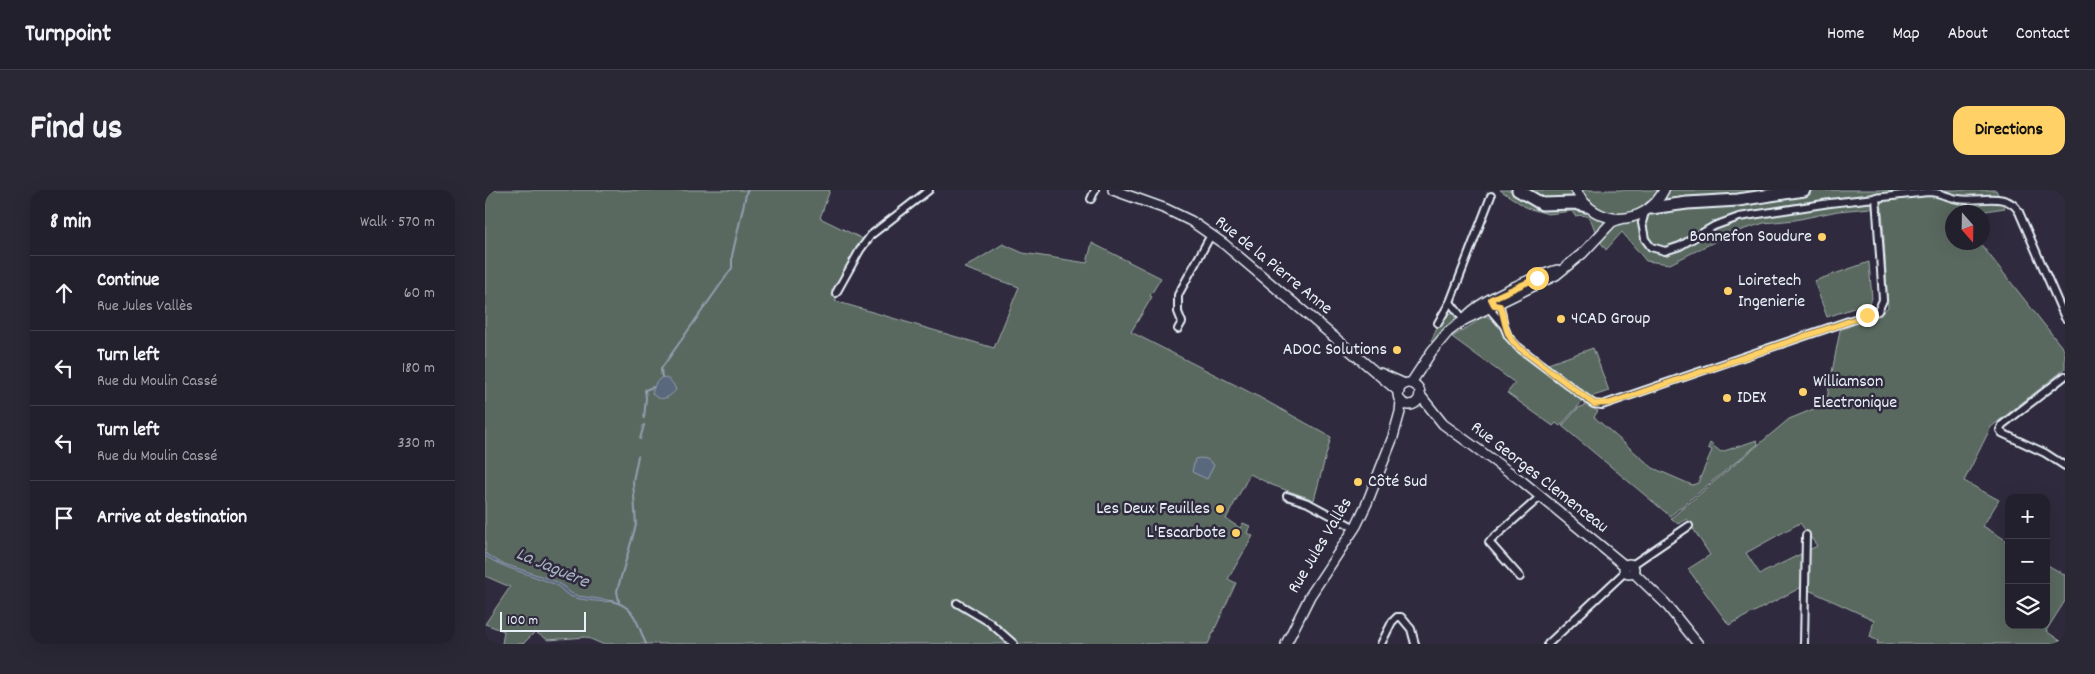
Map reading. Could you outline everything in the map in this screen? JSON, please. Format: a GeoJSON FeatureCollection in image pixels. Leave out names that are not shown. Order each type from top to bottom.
{"type":"FeatureCollection","features":[{"type":"Feature","properties":{"kind":"highway"},"geometry":{"type":"LineString","coordinates":[[1518,190],[1542,204],[1575,203],[1586,206]]}},
{"type":"Feature","properties":{"kind":"highway"},"geometry":{"type":"LineString","coordinates":[[1651,207],[1738,200],[1804,190]]}},
{"type":"Feature","properties":{"kind":"street"},"geometry":{"type":"LineString","coordinates":[[837,293],[860,250],[871,235],[929,190]]}},
{"type":"Feature","properties":{"kind":"street"},"geometry":{"type":"LineString","coordinates":[[1091,199],[1095,190]]}},
{"type":"Feature","properties":{"kind":"street","name":"Rue de la Pierre Anne"},"geometry":{"type":"LineString","coordinates":[[1113,190],[1166,209],[1191,221],[1211,234],[1375,371],[1410,393]]}},
{"type":"Feature","properties":{"kind":"street"},"geometry":{"type":"LineString","coordinates":[[1576,190],[1586,206],[1598,214],[1637,224],[1647,244],[1655,249],[1665,251],[1680,246],[1714,226],[1739,217],[1876,197],[1939,192],[1959,200],[2001,198],[2014,203],[2019,212],[2065,318]]}},
{"type":"Feature","properties":{"kind":"street"},"geometry":{"type":"LineString","coordinates":[[1642,231],[1642,223],[1663,190]]}},
{"type":"Feature","properties":{"kind":"street"},"geometry":{"type":"LineString","coordinates":[[1438,323],[1450,302],[1491,196]]}},
{"type":"Feature","properties":{"kind":"street"},"geometry":{"type":"LineString","coordinates":[[1495,303],[1492,312],[1517,346],[1588,400],[1594,404],[1602,404],[1878,311],[1883,300],[1876,197]]}},
{"type":"Feature","properties":{"kind":"street"},"geometry":{"type":"LineString","coordinates":[[1623,219],[1651,207]]}},
{"type":"Feature","properties":{"kind":"street"},"geometry":{"type":"LineString","coordinates":[[1598,214],[1601,226],[1598,237]]}},
{"type":"Feature","properties":{"kind":"street","name":"Rue Jules Vallès"},"geometry":{"type":"LineString","coordinates":[[1286,644],[1310,596],[1355,528],[1393,437],[1400,412],[1424,362],[1438,343],[1464,320],[1468,313],[1495,303],[1564,268],[1583,253],[1612,222],[1623,219]]}},
{"type":"Feature","properties":{"kind":"street"},"geometry":{"type":"LineString","coordinates":[[1178,329],[1182,322],[1178,312],[1178,295],[1211,234]]}},
{"type":"Feature","properties":{"kind":"street"},"geometry":{"type":"LineString","coordinates":[[1450,302],[1464,320]]}},
{"type":"Feature","properties":{"kind":"street"},"geometry":{"type":"LineString","coordinates":[[2065,376],[2002,425],[2000,430],[2002,433],[2045,452],[2065,466]]}},
{"type":"Feature","properties":{"kind":"street","name":"Rue Georges Clemenceau"},"geometry":{"type":"LineString","coordinates":[[1410,393],[1443,424],[1517,477],[1629,569],[1665,603],[1698,644]]}},
{"type":"Feature","properties":{"kind":"street"},"geometry":{"type":"LineString","coordinates":[[1287,496],[1308,503],[1355,528]]}},
{"type":"Feature","properties":{"kind":"street"},"geometry":{"type":"LineString","coordinates":[[1520,577],[1489,542],[1540,497]]}},
{"type":"Feature","properties":{"kind":"street"},"geometry":{"type":"LineString","coordinates":[[1548,644],[1629,569],[1689,526]]}},
{"type":"Feature","properties":{"kind":"street"},"geometry":{"type":"LineString","coordinates":[[1804,644],[1806,535]]}},
{"type":"Feature","properties":{"kind":"street"},"geometry":{"type":"LineString","coordinates":[[957,603],[989,622],[1014,644]]}},
{"type":"Feature","properties":{"kind":"street"},"geometry":{"type":"LineString","coordinates":[[1381,644],[1392,622],[1397,617],[1404,619],[1411,629],[1415,644]]}},
{"type":"Feature","properties":{"kind":"green space"},"geometry":{"type":"Polygon","coordinates":[[[485,190],[830,190],[820,218],[865,240],[835,301],[994,348],[1019,287],[964,268],[1003,244],[1023,253],[1087,263],[1092,243],[1161,278],[1131,332],[1259,397],[1331,437],[1314,500],[1272,485],[1250,474],[1226,519],[1240,528],[1243,523],[1250,526],[1247,533],[1253,536],[1228,579],[1236,583],[1208,644],[602,644],[586,637],[548,640],[535,632],[523,644],[502,644],[504,631],[485,624],[510,587],[485,576],[485,190]]]}},
{"type":"Feature","properties":{"kind":"green space"},"geometry":{"type":"Polygon","coordinates":[[[1500,190],[1996,190],[2005,208],[1990,210],[1990,205],[1945,205],[1945,250],[1986,250],[2065,351],[2065,369],[1991,427],[1964,481],[1999,500],[1983,526],[2005,540],[2005,629],[2047,629],[2046,631],[2065,644],[1877,644],[1878,641],[1870,637],[1874,620],[1802,587],[1729,625],[1688,569],[1710,555],[1687,519],[1678,524],[1671,518],[1789,419],[1826,404],[1840,330],[1881,314],[1888,307],[1882,207],[1838,211],[1795,220],[1764,223],[1732,233],[1670,264],[1646,261],[1622,232],[1606,250],[1587,217],[1575,216],[1572,211],[1548,214],[1527,208],[1500,190]],[[1800,523],[1746,553],[1760,574],[1817,546],[1800,523]]]}},
{"type":"Feature","properties":{"kind":"green space"},"geometry":{"type":"Polygon","coordinates":[[[1869,262],[1872,299],[1869,303],[1827,317],[1814,281],[1869,262]]]}},
{"type":"Feature","properties":{"kind":"green space"},"geometry":{"type":"Polygon","coordinates":[[[1449,313],[1455,315],[1455,321],[1434,342],[1431,341],[1437,327],[1440,327],[1449,313]]]}},
{"type":"Feature","properties":{"kind":"green space"},"geometry":{"type":"Polygon","coordinates":[[[1486,316],[1495,321],[1515,351],[1583,401],[1560,426],[1556,423],[1553,426],[1507,393],[1515,383],[1452,337],[1481,317],[1486,316]]]}},
{"type":"Feature","properties":{"kind":"green space"},"geometry":{"type":"Polygon","coordinates":[[[1593,348],[1609,391],[1590,397],[1548,364],[1593,348]]]}},
{"type":"Feature","properties":{"kind":"green space"},"geometry":{"type":"Polygon","coordinates":[[[1586,405],[1598,411],[1594,417],[1653,468],[1692,485],[1698,483],[1712,450],[1708,448],[1710,443],[1721,452],[1757,440],[1758,444],[1670,516],[1562,426],[1578,408],[1586,405]]]}},
{"type":"Feature","properties":{"kind":"green space"},"geometry":{"type":"Polygon","coordinates":[[[2050,566],[2065,575],[2065,601],[2050,625],[2050,566]]]}},
{"type":"Feature","properties":{"kind":"water"},"geometry":{"type":"Polygon","coordinates":[[[662,377],[671,381],[676,390],[661,399],[652,393],[656,382],[662,377]]]}},
{"type":"Feature","properties":{"kind":"water"},"geometry":{"type":"Polygon","coordinates":[[[1195,459],[1207,459],[1214,465],[1207,479],[1192,472],[1195,459]]]}},
{"type":"Feature","properties":{"kind":"water"},"geometry":{"type":"Polygon","coordinates":[[[485,553],[501,563],[553,580],[578,596],[614,601],[593,601],[572,597],[554,584],[502,565],[485,556],[485,553]]]}},
{"type":"Feature","properties":{"kind":"waterway"},"geometry":{"type":"LineString","coordinates":[[662,377],[661,369],[732,268],[732,256],[747,190]]}},
{"type":"Feature","properties":{"kind":"waterway"},"geometry":{"type":"LineString","coordinates":[[644,418],[645,390],[653,387]]}},
{"type":"Feature","properties":{"kind":"waterway"},"geometry":{"type":"LineString","coordinates":[[640,439],[644,425]]}},
{"type":"Feature","properties":{"kind":"waterway"},"geometry":{"type":"LineString","coordinates":[[619,602],[617,591],[636,525],[633,481],[638,456]]}},
{"type":"Feature","properties":{"kind":"waterway","name":"La Jaguère"},"geometry":{"type":"LineString","coordinates":[[611,601],[619,603],[631,612],[638,623],[646,644]]}},
{"type":"Feature","properties":{"kind":"place","name":"Bonnefon Soudure"},"geometry":{"type":"Point","coordinates":[1822,237]}},
{"type":"Feature","properties":{"kind":"place","name":"Loiretech Ingenierie"},"geometry":{"type":"Point","coordinates":[1728,291]}},
{"type":"Feature","properties":{"kind":"place","name":"4CAD Group"},"geometry":{"type":"Point","coordinates":[1561,319]}},
{"type":"Feature","properties":{"kind":"place","name":"ADOC Solutions"},"geometry":{"type":"Point","coordinates":[1397,350]}},
{"type":"Feature","properties":{"kind":"place","name":"Williamson Electronique"},"geometry":{"type":"Point","coordinates":[1803,392]}},
{"type":"Feature","properties":{"kind":"place","name":"IDEX"},"geometry":{"type":"Point","coordinates":[1727,398]}},
{"type":"Feature","properties":{"kind":"place","name":"Côté Sud"},"geometry":{"type":"Point","coordinates":[1358,482]}},
{"type":"Feature","properties":{"kind":"place","name":"Les Deux Feuilles"},"geometry":{"type":"Point","coordinates":[1220,509]}},
{"type":"Feature","properties":{"kind":"place","name":"L'Escarbote"},"geometry":{"type":"Point","coordinates":[1236,533]}},
{"type":"Feature","properties":{"kind":"route"},"geometry":{"type":"LineString","coordinates":[[1537,278],[1491,299],[1494,305],[1500,306],[1504,326],[1514,344],[1594,404],[1610,403],[1867,315]]}}]}
